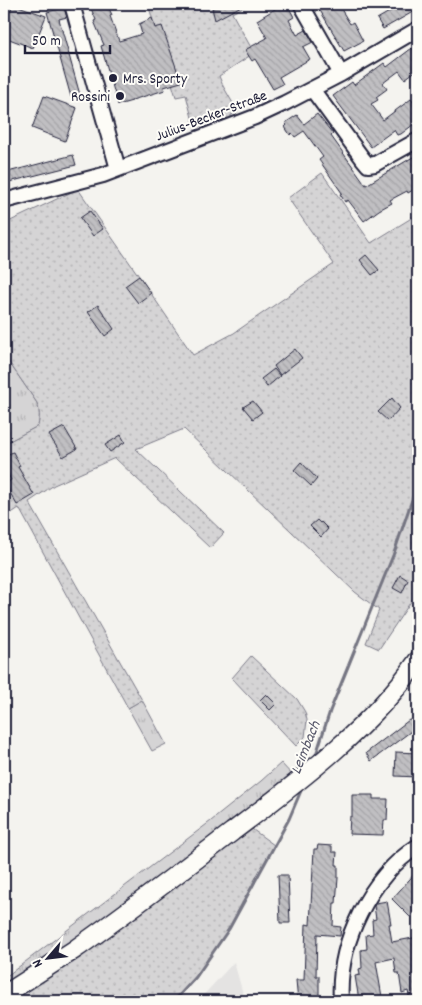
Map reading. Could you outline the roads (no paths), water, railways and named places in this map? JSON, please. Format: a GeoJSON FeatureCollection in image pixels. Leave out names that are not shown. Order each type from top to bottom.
{"type":"FeatureCollection","features":[{"type":"Feature","properties":{"kind":"main road"},"geometry":{"type":"LineString","coordinates":[[4,995],[120,917],[273,801],[332,753],[386,701],[416,666]]}},
{"type":"Feature","properties":{"kind":"street"},"geometry":{"type":"LineString","coordinates":[[72,4],[118,169]]}},
{"type":"Feature","properties":{"kind":"street"},"geometry":{"type":"LineString","coordinates":[[301,4],[341,74]]}},
{"type":"Feature","properties":{"kind":"street","name":"Julius-Becker-Straße"},"geometry":{"type":"LineString","coordinates":[[4,201],[103,175],[261,114],[341,74],[418,29]]}},
{"type":"Feature","properties":{"kind":"street"},"geometry":{"type":"LineString","coordinates":[[312,89],[363,160],[368,164],[375,164],[418,140]]}},
{"type":"Feature","properties":{"kind":"street"},"geometry":{"type":"LineString","coordinates":[[341,1001],[343,965],[352,934],[365,904],[373,890],[395,864],[418,846]]}},
{"type":"Feature","properties":{"kind":"waterway","name":"Leimbach"},"geometry":{"type":"LineString","coordinates":[[315,758],[330,711],[394,553],[418,482]]}},
{"type":"Feature","properties":{"kind":"waterway","name":"Leimbach"},"geometry":{"type":"LineString","coordinates":[[174,1001],[196,977],[229,929],[289,819],[303,786]]}},
{"type":"Feature","properties":{"kind":"place","name":"Mrs. Sporty"},"geometry":{"type":"Point","coordinates":[113,78]}},
{"type":"Feature","properties":{"kind":"place","name":"Rossini"},"geometry":{"type":"Point","coordinates":[120,96]}}]}
